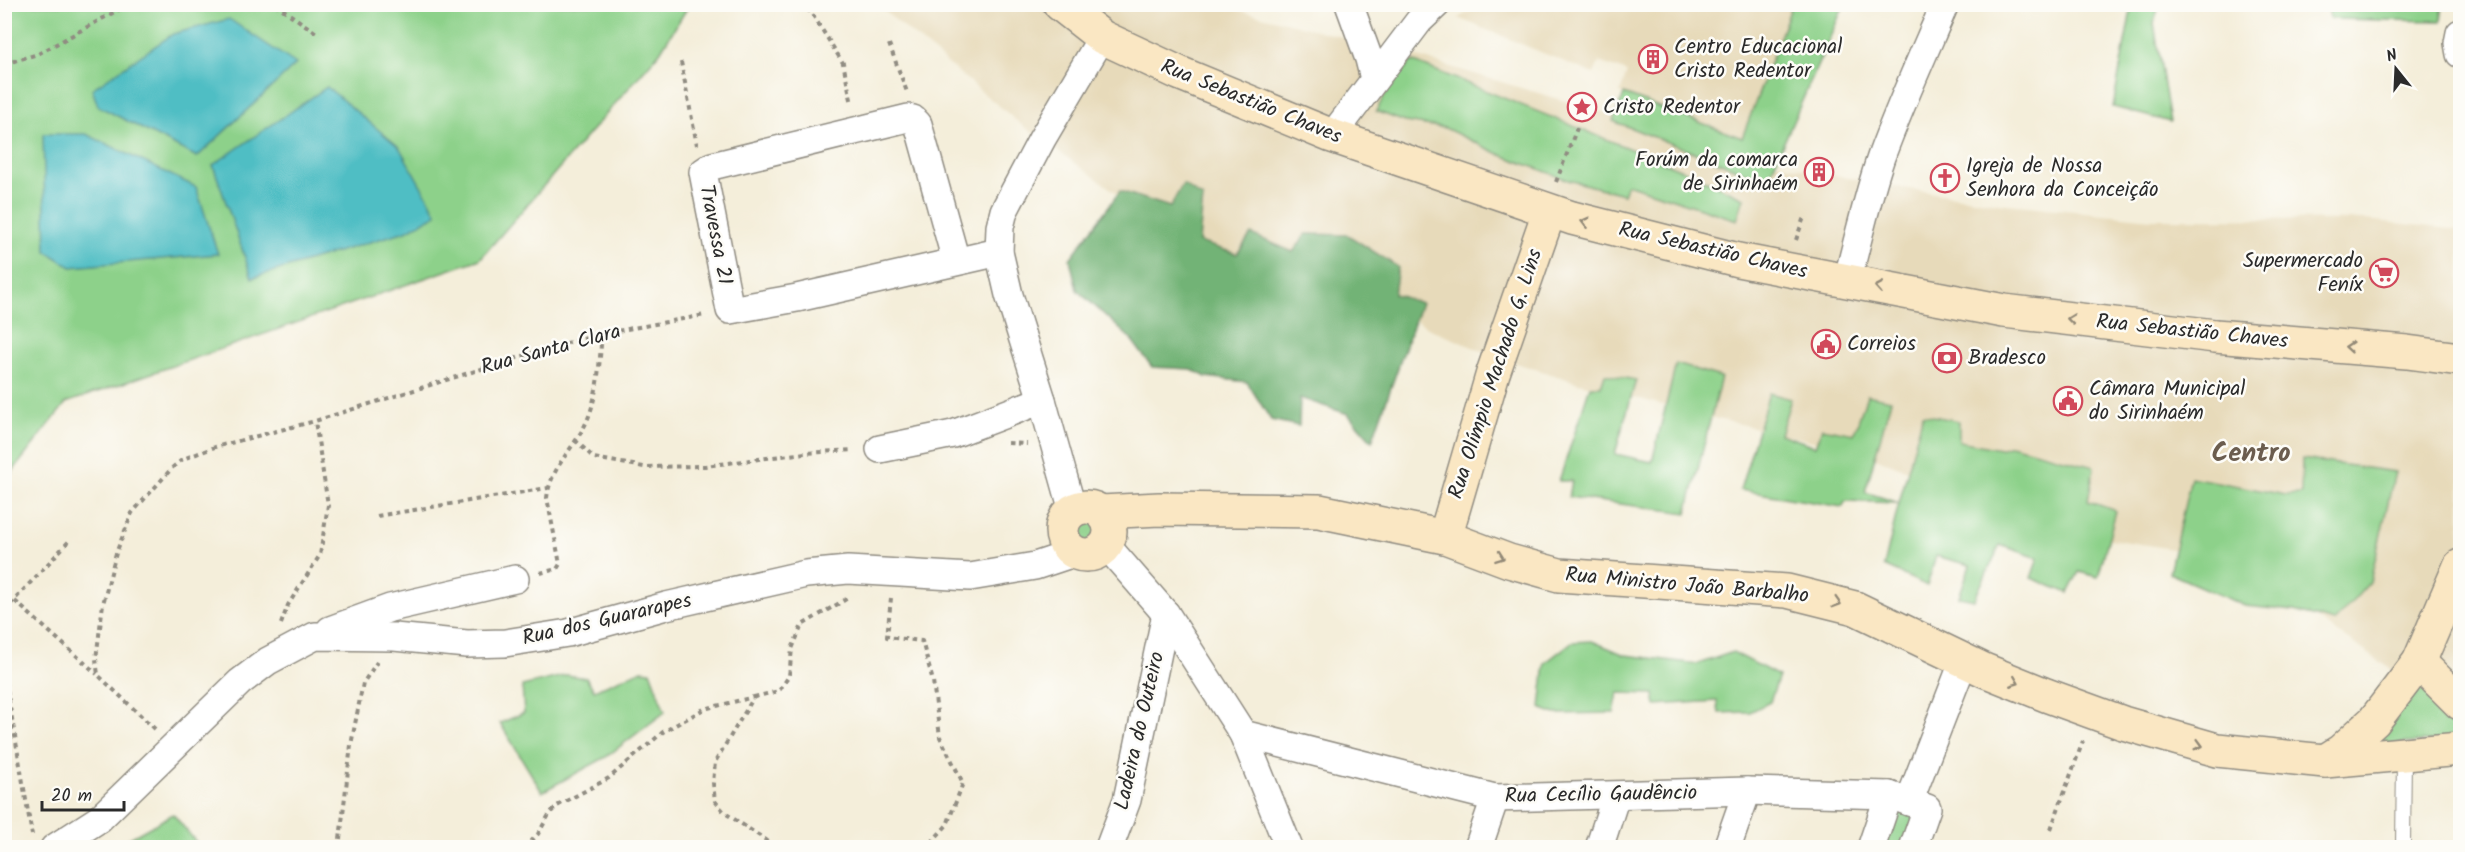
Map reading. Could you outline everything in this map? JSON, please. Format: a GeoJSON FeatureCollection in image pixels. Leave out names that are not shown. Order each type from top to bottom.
{"type":"FeatureCollection","features":[{"type":"Feature","properties":{"kind":"main road","name":"Rua Sebastião Chaves"},"geometry":{"type":"LineString","coordinates":[[1060,4],[1102,37],[1179,73],[1332,136],[1552,197],[1738,260],[2016,312],[2214,336],[2407,351],[2460,359]]}},
{"type":"Feature","properties":{"kind":"main road","name":"Rua Olímpio Machado G. Lins"},"geometry":{"type":"LineString","coordinates":[[1445,537],[1493,373],[1552,197]]}},
{"type":"Feature","properties":{"kind":"main road","name":"Rua Ministro João Barbalho"},"geometry":{"type":"LineString","coordinates":[[1087,511],[1159,508],[1301,510],[1445,537],[1509,561],[1559,575],[1787,591],[1817,597],[1855,608],[1994,674],[2123,723],[2217,750],[2325,761],[2460,750]]}},
{"type":"Feature","properties":{"kind":"main road"},"geometry":{"type":"LineString","coordinates":[[1087,511],[1108,522],[1110,530],[1106,545],[1095,554],[1074,553],[1063,540],[1061,532],[1066,516],[1087,511]]}},
{"type":"Feature","properties":{"kind":"main road"},"geometry":{"type":"LineString","coordinates":[[2325,761],[2341,752],[2374,721],[2419,662],[2460,566]]}},
{"type":"Feature","properties":{"kind":"main road"},"geometry":{"type":"LineString","coordinates":[[2419,662],[2460,702]]}},
{"type":"Feature","properties":{"kind":"street"},"geometry":{"type":"LineString","coordinates":[[1348,4],[1370,59],[1374,79]]}},
{"type":"Feature","properties":{"kind":"street"},"geometry":{"type":"LineString","coordinates":[[1332,136],[1419,21],[1437,4]]}},
{"type":"Feature","properties":{"kind":"street"},"geometry":{"type":"LineString","coordinates":[[1847,281],[1881,158],[1945,4]]}},
{"type":"Feature","properties":{"kind":"street"},"geometry":{"type":"LineString","coordinates":[[2460,33],[2458,43],[2460,54]]}},
{"type":"Feature","properties":{"kind":"street"},"geometry":{"type":"LineString","coordinates":[[1087,511],[1055,445],[1009,295],[999,252],[1000,227],[1004,211],[1042,139],[1102,37]]}},
{"type":"Feature","properties":{"kind":"street"},"geometry":{"type":"LineString","coordinates":[[708,169],[858,131],[913,121],[956,261]]}},
{"type":"Feature","properties":{"kind":"street","name":"Travessa 21"},"geometry":{"type":"LineString","coordinates":[[708,169],[730,310]]}},
{"type":"Feature","properties":{"kind":"street"},"geometry":{"type":"LineString","coordinates":[[730,310],[797,298],[999,252]]}},
{"type":"Feature","properties":{"kind":"street"},"geometry":{"type":"LineString","coordinates":[[880,449],[953,434],[1042,400]]}},
{"type":"Feature","properties":{"kind":"street"},"geometry":{"type":"LineString","coordinates":[[1106,545],[1166,614],[1243,734],[1289,848]]}},
{"type":"Feature","properties":{"kind":"street","name":"Rua dos Guararapes"},"geometry":{"type":"LineString","coordinates":[[43,842],[99,819],[240,682],[268,661],[315,636],[394,637],[467,644],[505,643],[568,633],[666,606],[806,574],[848,570],[970,577],[1024,568],[1074,553]]}},
{"type":"Feature","properties":{"kind":"street"},"geometry":{"type":"LineString","coordinates":[[315,636],[355,619],[390,608],[514,579]]}},
{"type":"Feature","properties":{"kind":"street","name":"Ladeira do Outeiro"},"geometry":{"type":"LineString","coordinates":[[1109,848],[1127,800],[1166,614]]}},
{"type":"Feature","properties":{"kind":"street"},"geometry":{"type":"LineString","coordinates":[[1870,848],[1908,802],[1964,660]]}},
{"type":"Feature","properties":{"kind":"street","name":"Rua Cecílio Gaudêncio"},"geometry":{"type":"LineString","coordinates":[[1243,734],[1495,798],[1747,791],[1908,802]]}},
{"type":"Feature","properties":{"kind":"street"},"geometry":{"type":"LineString","coordinates":[[1728,848],[1747,791]]}},
{"type":"Feature","properties":{"kind":"street"},"geometry":{"type":"LineString","coordinates":[[1599,848],[1616,796]]}},
{"type":"Feature","properties":{"kind":"street"},"geometry":{"type":"LineString","coordinates":[[1478,848],[1495,798]]}},
{"type":"Feature","properties":{"kind":"street"},"geometry":{"type":"LineString","coordinates":[[1908,802],[1913,848]]}},
{"type":"Feature","properties":{"kind":"lane"},"geometry":{"type":"LineString","coordinates":[[2403,848],[2404,753]]}},
{"type":"Feature","properties":{"kind":"path"},"geometry":{"type":"LineString","coordinates":[[4,64],[38,54],[129,4]]}},
{"type":"Feature","properties":{"kind":"path"},"geometry":{"type":"LineString","coordinates":[[275,4],[318,34]]}},
{"type":"Feature","properties":{"kind":"path"},"geometry":{"type":"LineString","coordinates":[[705,10],[735,4]]}},
{"type":"Feature","properties":{"kind":"path"},"geometry":{"type":"LineString","coordinates":[[799,4],[812,12],[843,63],[858,131]]}},
{"type":"Feature","properties":{"kind":"path"},"geometry":{"type":"LineString","coordinates":[[889,44],[913,121]]}},
{"type":"Feature","properties":{"kind":"path"},"geometry":{"type":"LineString","coordinates":[[681,62],[708,169]]}},
{"type":"Feature","properties":{"kind":"path"},"geometry":{"type":"LineString","coordinates":[[1552,197],[1577,128]]}},
{"type":"Feature","properties":{"kind":"path"},"geometry":{"type":"LineString","coordinates":[[1795,244],[1804,217]]}},
{"type":"Feature","properties":{"kind":"path","name":"Rua Santa Clara"},"geometry":{"type":"LineString","coordinates":[[98,675],[95,666],[103,604],[116,553],[132,513],[183,459],[215,447],[315,421],[555,346],[602,334],[730,310]]}},
{"type":"Feature","properties":{"kind":"path"},"geometry":{"type":"LineString","coordinates":[[514,579],[557,569],[560,564],[548,488],[557,466],[584,428],[596,388],[602,334]]}},
{"type":"Feature","properties":{"kind":"path"},"geometry":{"type":"LineString","coordinates":[[268,661],[288,605],[320,555],[328,505],[315,421]]}},
{"type":"Feature","properties":{"kind":"path"},"geometry":{"type":"LineString","coordinates":[[575,440],[594,458],[644,466],[705,466],[805,453],[880,449]]}},
{"type":"Feature","properties":{"kind":"path"},"geometry":{"type":"LineString","coordinates":[[1000,444],[1055,445]]}},
{"type":"Feature","properties":{"kind":"path"},"geometry":{"type":"LineString","coordinates":[[377,516],[548,488]]}},
{"type":"Feature","properties":{"kind":"path"},"geometry":{"type":"LineString","coordinates":[[4,611],[71,539]]}},
{"type":"Feature","properties":{"kind":"path"},"geometry":{"type":"LineString","coordinates":[[525,848],[538,834],[550,813],[557,806],[609,778],[663,732],[704,709],[779,691],[789,675],[792,649],[802,625],[893,573]]}},
{"type":"Feature","properties":{"kind":"path"},"geometry":{"type":"LineString","coordinates":[[893,573],[887,637],[922,641],[933,681],[940,737],[963,783],[947,825],[926,848]]}},
{"type":"Feature","properties":{"kind":"path"},"geometry":{"type":"LineString","coordinates":[[15,601],[173,746]]}},
{"type":"Feature","properties":{"kind":"path"},"geometry":{"type":"LineString","coordinates":[[339,848],[351,745],[363,683],[394,637]]}},
{"type":"Feature","properties":{"kind":"path"},"geometry":{"type":"LineString","coordinates":[[4,672],[43,842]]}},
{"type":"Feature","properties":{"kind":"path"},"geometry":{"type":"LineString","coordinates":[[754,697],[715,762],[713,783],[715,801],[725,813],[777,848]]}},
{"type":"Feature","properties":{"kind":"path"},"geometry":{"type":"LineString","coordinates":[[2051,829],[2094,712]]}},
{"type":"Feature","properties":{"kind":"shaded area"},"geometry":{"type":"Polygon","coordinates":[[[1493,4],[1844,5],[1775,163],[1884,185],[1998,203],[2151,219],[2366,220],[2460,230],[2460,687],[2398,674],[2229,558],[2072,533],[1860,452],[1705,416],[1579,383],[1491,355],[1428,328],[1402,311],[1173,233],[1023,126],[877,5],[1219,5],[1411,55],[1615,116],[1624,94],[1620,93],[1627,72],[1599,62],[1594,74],[1458,18],[1474,9],[1493,4]]]}},
{"type":"Feature","properties":{"kind":"green space"},"geometry":{"type":"Polygon","coordinates":[[[2328,4],[2443,5],[2441,21],[2330,19],[2328,4]]]}},
{"type":"Feature","properties":{"kind":"green space"},"geometry":{"type":"Polygon","coordinates":[[[5,5],[689,5],[660,52],[480,259],[66,403],[5,481],[5,5]]]}},
{"type":"Feature","properties":{"kind":"green space"},"geometry":{"type":"Polygon","coordinates":[[[1792,5],[1844,5],[1767,181],[1613,121],[1624,94],[1742,138],[1792,5]]]}},
{"type":"Feature","properties":{"kind":"green space"},"geometry":{"type":"Polygon","coordinates":[[[2132,5],[2159,5],[2154,23],[2170,122],[2113,107],[2132,5]]]}},
{"type":"Feature","properties":{"kind":"green space"},"geometry":{"type":"Polygon","coordinates":[[[1412,61],[1680,169],[1744,198],[1737,220],[1627,184],[1623,194],[1568,180],[1501,155],[1445,128],[1405,122],[1376,111],[1392,83],[1412,61]]]}},
{"type":"Feature","properties":{"kind":"green space"},"geometry":{"type":"Polygon","coordinates":[[[1183,184],[1203,198],[1199,242],[1237,254],[1251,234],[1293,252],[1306,234],[1348,235],[1398,267],[1394,294],[1421,303],[1372,441],[1348,414],[1300,398],[1299,426],[1271,420],[1247,382],[1206,377],[1191,369],[1152,367],[1131,339],[1077,290],[1070,259],[1120,191],[1170,207],[1183,184]]]}},
{"type":"Feature","properties":{"kind":"green space"},"geometry":{"type":"Polygon","coordinates":[[[1676,364],[1721,377],[1687,513],[1569,497],[1572,481],[1559,481],[1590,386],[1601,386],[1605,374],[1636,380],[1615,454],[1652,462],[1676,364]]]}},
{"type":"Feature","properties":{"kind":"green space"},"geometry":{"type":"Polygon","coordinates":[[[1769,393],[1791,399],[1780,434],[1815,446],[1822,428],[1854,434],[1867,395],[1891,400],[1865,492],[1899,503],[1846,501],[1842,507],[1740,490],[1769,393]]]}},
{"type":"Feature","properties":{"kind":"green space"},"geometry":{"type":"Polygon","coordinates":[[[1923,414],[1959,421],[1959,441],[2000,449],[2011,445],[2094,467],[2088,501],[2116,511],[2098,577],[2079,572],[2068,593],[2031,578],[2038,558],[2000,545],[1974,600],[1959,597],[1970,565],[1936,556],[1927,586],[1884,566],[1923,414]]]}},
{"type":"Feature","properties":{"kind":"green space"},"geometry":{"type":"Polygon","coordinates":[[[2302,459],[2395,472],[2370,582],[2334,622],[2294,611],[2245,606],[2169,573],[2191,477],[2286,495],[2301,494],[2302,459]]]}},
{"type":"Feature","properties":{"kind":"green space"},"geometry":{"type":"Polygon","coordinates":[[[1082,512],[1105,528],[1099,542],[1093,546],[1080,547],[1074,544],[1067,530],[1071,519],[1082,512]]]}},
{"type":"Feature","properties":{"kind":"green space"},"geometry":{"type":"Polygon","coordinates":[[[1592,641],[1625,655],[1698,664],[1733,652],[1779,676],[1770,702],[1750,712],[1719,713],[1717,701],[1656,705],[1654,694],[1618,693],[1614,713],[1555,714],[1540,708],[1545,663],[1572,642],[1592,641]]]}},
{"type":"Feature","properties":{"kind":"green space"},"geometry":{"type":"Polygon","coordinates":[[[642,670],[650,671],[665,712],[606,757],[542,792],[500,723],[524,713],[522,686],[567,675],[586,678],[594,690],[642,670]]]}},
{"type":"Feature","properties":{"kind":"green space"},"geometry":{"type":"Polygon","coordinates":[[[2422,676],[2460,712],[2460,739],[2370,746],[2422,676]]]}},
{"type":"Feature","properties":{"kind":"green space"},"geometry":{"type":"Polygon","coordinates":[[[1886,799],[1921,812],[1908,847],[1868,848],[1886,799]]]}},
{"type":"Feature","properties":{"kind":"green space"},"geometry":{"type":"Polygon","coordinates":[[[173,814],[200,847],[114,847],[173,814]]]}},
{"type":"Feature","properties":{"kind":"water"},"geometry":{"type":"Polygon","coordinates":[[[229,19],[296,64],[197,157],[98,106],[92,89],[173,34],[229,19]]]}},
{"type":"Feature","properties":{"kind":"water"},"geometry":{"type":"Polygon","coordinates":[[[327,87],[399,147],[437,214],[406,231],[252,278],[213,165],[327,87]]]}},
{"type":"Feature","properties":{"kind":"water"},"geometry":{"type":"Polygon","coordinates":[[[43,134],[86,134],[196,187],[218,254],[71,267],[46,251],[43,134]]]}},
{"type":"Feature","properties":{"kind":"place","name":"Centro Educacional Cristo Redentor"},"geometry":{"type":"Point","coordinates":[1653,59]}},
{"type":"Feature","properties":{"kind":"place","name":"Cristo Redentor"},"geometry":{"type":"Point","coordinates":[1582,107]}},
{"type":"Feature","properties":{"kind":"place","name":"Forúm da comarca de Sirinhaém"},"geometry":{"type":"Point","coordinates":[1819,172]}},
{"type":"Feature","properties":{"kind":"place","name":"Igreja de Nossa Senhora da Conceição"},"geometry":{"type":"Point","coordinates":[1945,178]}},
{"type":"Feature","properties":{"kind":"place","name":"Supermercado Feníx"},"geometry":{"type":"Point","coordinates":[2384,273]}},
{"type":"Feature","properties":{"kind":"place","name":"Correios"},"geometry":{"type":"Point","coordinates":[1826,344]}},
{"type":"Feature","properties":{"kind":"place","name":"Bradesco"},"geometry":{"type":"Point","coordinates":[1947,358]}},
{"type":"Feature","properties":{"kind":"place","name":"Câmara Municipal do Sirinhaém"},"geometry":{"type":"Point","coordinates":[2068,401]}},
{"type":"Feature","properties":{"kind":"district","name":"Centro"},"geometry":{"type":"Point","coordinates":[2251,453]}}]}
